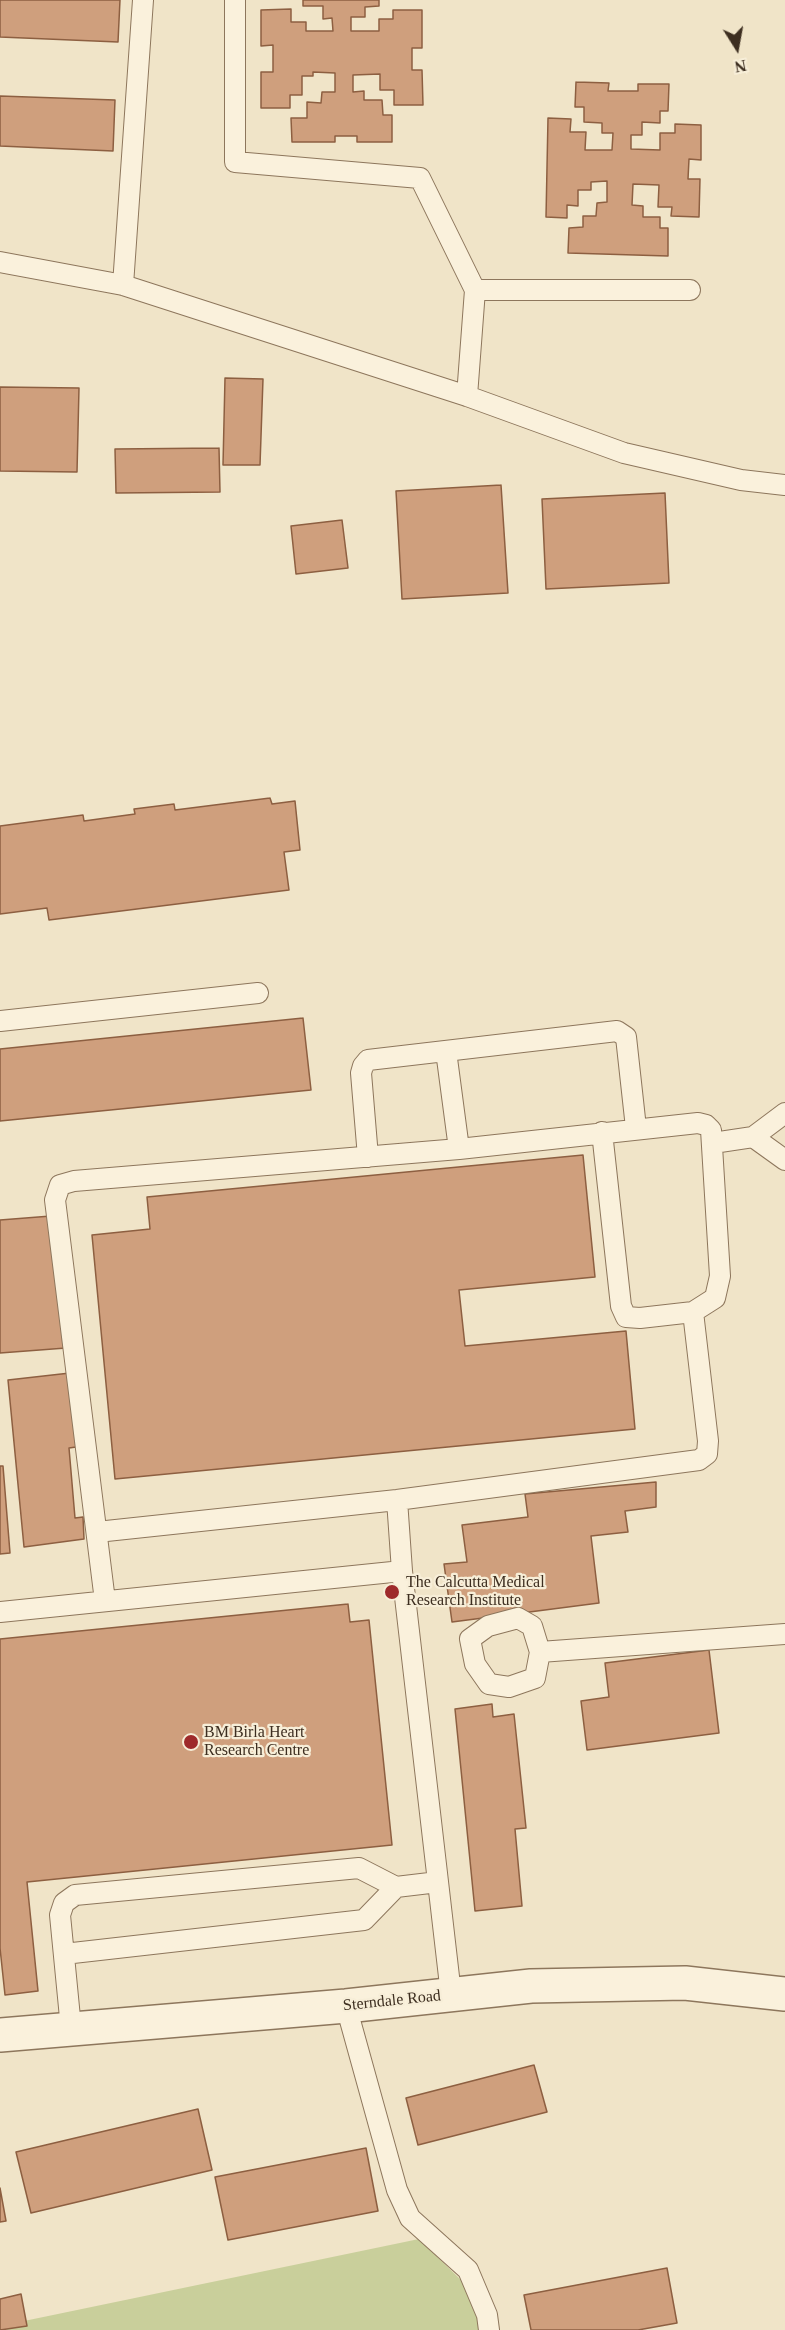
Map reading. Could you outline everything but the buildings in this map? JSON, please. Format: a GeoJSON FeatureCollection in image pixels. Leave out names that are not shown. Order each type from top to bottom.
{"type":"FeatureCollection","features":[{"type":"Feature","properties":{"kind":"street","name":"Sterndale Road"},"geometry":{"type":"LineString","coordinates":[[0,2035],[346,2006],[531,1986],[685,1983],[785,1994]]}},
{"type":"Feature","properties":{"kind":"lane"},"geometry":{"type":"LineString","coordinates":[[123,285],[142,0]]}},
{"type":"Feature","properties":{"kind":"lane"},"geometry":{"type":"LineString","coordinates":[[235,0],[235,162],[420,178],[475,290],[467,396]]}},
{"type":"Feature","properties":{"kind":"lane"},"geometry":{"type":"LineString","coordinates":[[0,262],[123,285],[467,396],[624,453],[741,480],[785,485]]}},
{"type":"Feature","properties":{"kind":"lane"},"geometry":{"type":"LineString","coordinates":[[475,290],[690,290]]}},
{"type":"Feature","properties":{"kind":"lane"},"geometry":{"type":"LineString","coordinates":[[0,1021],[258,993]]}},
{"type":"Feature","properties":{"kind":"lane"},"geometry":{"type":"LineString","coordinates":[[368,1157],[362,1073],[363,1066],[369,1060],[617,1031],[626,1037],[636,1128]]}},
{"type":"Feature","properties":{"kind":"lane"},"geometry":{"type":"LineString","coordinates":[[446,1051],[459,1149]]}},
{"type":"Feature","properties":{"kind":"lane"},"geometry":{"type":"LineString","coordinates":[[713,1143],[753,1137],[785,1113]]}},
{"type":"Feature","properties":{"kind":"lane"},"geometry":{"type":"LineString","coordinates":[[105,1601],[55,1200],[60,1185],[74,1181],[459,1149],[602,1132],[636,1128],[698,1123],[706,1125],[711,1130],[713,1143],[720,1276],[715,1298],[693,1312],[640,1318],[626,1317],[621,1306],[602,1132]]}},
{"type":"Feature","properties":{"kind":"lane"},"geometry":{"type":"LineString","coordinates":[[753,1137],[785,1160]]}},
{"type":"Feature","properties":{"kind":"lane"},"geometry":{"type":"LineString","coordinates":[[97,1532],[397,1500],[699,1460],[707,1454],[708,1440],[693,1312]]}},
{"type":"Feature","properties":{"kind":"lane"},"geometry":{"type":"LineString","coordinates":[[397,1500],[402,1571],[451,1994]]}},
{"type":"Feature","properties":{"kind":"lane"},"geometry":{"type":"LineString","coordinates":[[0,1612],[402,1571]]}},
{"type":"Feature","properties":{"kind":"lane"},"geometry":{"type":"LineString","coordinates":[[540,1652],[785,1634]]}},
{"type":"Feature","properties":{"kind":"lane"},"geometry":{"type":"LineString","coordinates":[[71,2028],[60,1915],[64,1903],[75,1895],[359,1868],[396,1887],[438,1882]]}},
{"type":"Feature","properties":{"kind":"lane"},"geometry":{"type":"LineString","coordinates":[[64,1954],[364,1920],[396,1887]]}},
{"type":"Feature","properties":{"kind":"lane"},"geometry":{"type":"LineString","coordinates":[[346,2006],[397,2190],[410,2218],[468,2270],[487,2316],[489,2330]]}},
{"type":"Feature","properties":{"kind":"green space"},"geometry":{"type":"Polygon","coordinates":[[[419,2239],[464,2283],[478,2317],[480,2330],[0,2330],[0,2326],[419,2239]]]}},
{"type":"Feature","properties":{"kind":"place","name":"The Calcutta Medical Research Institute"},"geometry":{"type":"Point","coordinates":[392,1592]}},
{"type":"Feature","properties":{"kind":"place","name":"BM Birla Heart Research Centre"},"geometry":{"type":"Point","coordinates":[191,1742]}}]}
